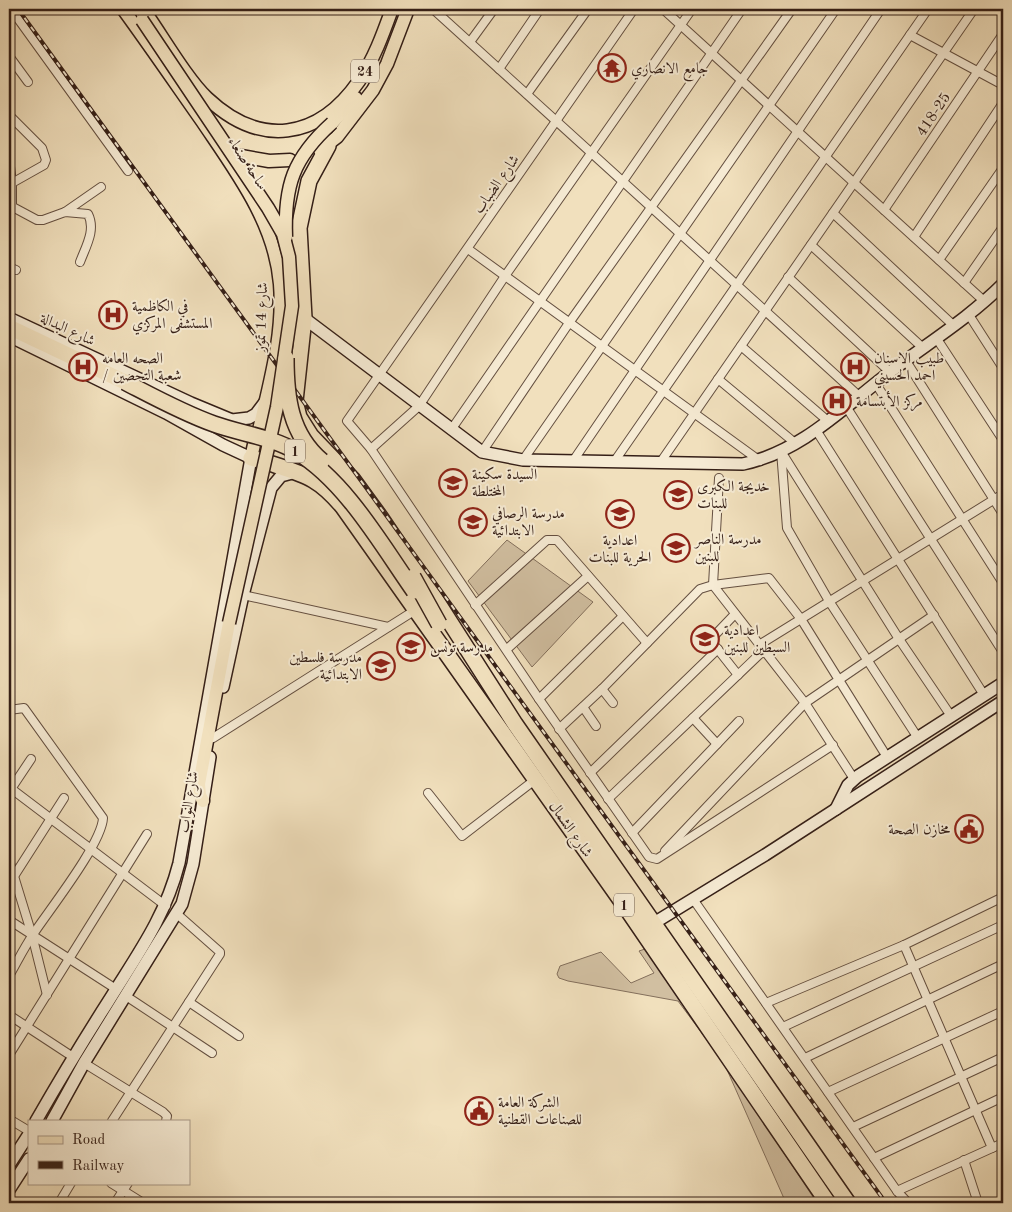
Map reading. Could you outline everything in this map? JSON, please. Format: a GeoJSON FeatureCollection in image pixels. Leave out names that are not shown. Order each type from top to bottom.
{"type":"FeatureCollection","features":[{"type":"Feature","properties":{"kind":"highway"},"geometry":{"type":"LineString","coordinates":[[315,148],[315,167],[301,212],[299,228],[304,318],[295,396],[299,417],[311,436],[353,480],[380,517],[434,597],[515,724]]}},
{"type":"Feature","properties":{"kind":"highway","name":"1"},"geometry":{"type":"LineString","coordinates":[[9,327],[189,414],[226,428],[273,441],[304,457],[328,477],[349,500],[495,701],[515,724]]}},
{"type":"Feature","properties":{"kind":"highway"},"geometry":{"type":"LineString","coordinates":[[286,358],[288,400],[295,426],[302,438],[352,492],[425,596],[442,627]]}},
{"type":"Feature","properties":{"kind":"highway","name":"1"},"geometry":{"type":"LineString","coordinates":[[261,470],[290,470]]}},
{"type":"Feature","properties":{"kind":"highway","name":"شارع الشمال"},"geometry":{"type":"LineString","coordinates":[[290,470],[310,476],[330,491],[417,609],[828,1203]]}},
{"type":"Feature","properties":{"kind":"highway","name":"شارع الشمال"},"geometry":{"type":"LineString","coordinates":[[515,724],[848,1203]]}},
{"type":"Feature","properties":{"kind":"main road"},"geometry":{"type":"LineString","coordinates":[[123,9],[166,69]]}},
{"type":"Feature","properties":{"kind":"main road"},"geometry":{"type":"LineString","coordinates":[[134,9],[143,14],[241,165],[276,222],[287,247]]}},
{"type":"Feature","properties":{"kind":"main road","name":"24"},"geometry":{"type":"LineString","coordinates":[[318,120],[340,103],[359,82],[379,43],[392,9]]}},
{"type":"Feature","properties":{"kind":"main road"},"geometry":{"type":"LineString","coordinates":[[203,801],[200,795],[199,784],[229,623],[286,358],[292,295],[287,247],[286,205],[293,173],[308,147],[355,100],[374,73],[400,9]]}},
{"type":"Feature","properties":{"kind":"main road","name":"24"},"geometry":{"type":"LineString","coordinates":[[315,148],[382,75],[408,9]]}},
{"type":"Feature","properties":{"kind":"main road","name":"ساحة صنعاء"},"geometry":{"type":"LineString","coordinates":[[143,14],[200,90],[215,105],[234,117],[272,132],[296,131],[318,120]]}},
{"type":"Feature","properties":{"kind":"main road"},"geometry":{"type":"LineString","coordinates":[[166,69],[169,62],[179,60]]}},
{"type":"Feature","properties":{"kind":"main road","name":"ساحة صنعاء"},"geometry":{"type":"LineString","coordinates":[[166,69],[257,207]]}},
{"type":"Feature","properties":{"kind":"main road"},"geometry":{"type":"LineString","coordinates":[[315,148],[308,131],[318,120]]}},
{"type":"Feature","properties":{"kind":"main road","name":"ساحة صنعاء"},"geometry":{"type":"LineString","coordinates":[[212,137],[223,147]]}},
{"type":"Feature","properties":{"kind":"main road","name":"ساحة صنعاء"},"geometry":{"type":"LineString","coordinates":[[241,156],[269,161],[290,160]]}},
{"type":"Feature","properties":{"kind":"main road","name":"شارع 14 تموز"},"geometry":{"type":"LineString","coordinates":[[257,207],[272,243],[280,282],[277,354],[259,431],[261,470]]}},
{"type":"Feature","properties":{"kind":"street"},"geometry":{"type":"LineString","coordinates":[[11,9],[128,171]]}},
{"type":"Feature","properties":{"kind":"street"},"geometry":{"type":"LineString","coordinates":[[433,9],[860,397]]}},
{"type":"Feature","properties":{"kind":"street"},"geometry":{"type":"LineString","coordinates":[[442,16],[447,9]]}},
{"type":"Feature","properties":{"kind":"street"},"geometry":{"type":"LineString","coordinates":[[470,42],[494,9]]}},
{"type":"Feature","properties":{"kind":"street"},"geometry":{"type":"LineString","coordinates":[[499,68],[540,9]]}},
{"type":"Feature","properties":{"kind":"street"},"geometry":{"type":"LineString","coordinates":[[527,94],[588,9]]}},
{"type":"Feature","properties":{"kind":"street","name":"شارع الضباب"},"geometry":{"type":"LineString","coordinates":[[371,449],[347,421],[634,9]]}},
{"type":"Feature","properties":{"kind":"street"},"geometry":{"type":"LineString","coordinates":[[663,9],[984,301]]}},
{"type":"Feature","properties":{"kind":"street"},"geometry":{"type":"LineString","coordinates":[[692,9],[505,276],[419,406],[371,449],[475,605],[507,648],[559,729],[649,857],[657,859],[833,745]]}},
{"type":"Feature","properties":{"kind":"street"},"geometry":{"type":"LineString","coordinates":[[451,430],[742,9]]}},
{"type":"Feature","properties":{"kind":"street"},"geometry":{"type":"LineString","coordinates":[[482,452],[569,323],[792,9]]}},
{"type":"Feature","properties":{"kind":"street"},"geometry":{"type":"LineString","coordinates":[[523,460],[836,9]]}},
{"type":"Feature","properties":{"kind":"street"},"geometry":{"type":"LineString","coordinates":[[573,460],[881,9]]}},
{"type":"Feature","properties":{"kind":"street"},"geometry":{"type":"LineString","coordinates":[[614,462],[928,9]]}},
{"type":"Feature","properties":{"kind":"street"},"geometry":{"type":"LineString","coordinates":[[660,462],[974,9]]}},
{"type":"Feature","properties":{"kind":"street","name":"418-25"},"geometry":{"type":"LineString","coordinates":[[884,210],[1003,34]]}},
{"type":"Feature","properties":{"kind":"street"},"geometry":{"type":"LineString","coordinates":[[910,35],[1003,85]]}},
{"type":"Feature","properties":{"kind":"street"},"geometry":{"type":"LineString","coordinates":[[9,56],[28,82]]}},
{"type":"Feature","properties":{"kind":"street"},"geometry":{"type":"LineString","coordinates":[[914,237],[1003,103]]}},
{"type":"Feature","properties":{"kind":"street"},"geometry":{"type":"LineString","coordinates":[[9,115],[42,148],[46,160],[44,165],[12,183]]}},
{"type":"Feature","properties":{"kind":"street"},"geometry":{"type":"LineString","coordinates":[[9,158],[12,183],[10,205],[37,220],[44,220],[65,212],[101,187]]}},
{"type":"Feature","properties":{"kind":"street"},"geometry":{"type":"LineString","coordinates":[[939,260],[1003,168]]}},
{"type":"Feature","properties":{"kind":"street"},"geometry":{"type":"LineString","coordinates":[[65,212],[88,214],[91,222],[90,234],[80,262]]}},
{"type":"Feature","properties":{"kind":"street"},"geometry":{"type":"LineString","coordinates":[[832,213],[953,325]]}},
{"type":"Feature","properties":{"kind":"street"},"geometry":{"type":"LineString","coordinates":[[964,283],[1003,227]]}},
{"type":"Feature","properties":{"kind":"street"},"geometry":{"type":"LineString","coordinates":[[810,245],[923,348]]}},
{"type":"Feature","properties":{"kind":"street"},"geometry":{"type":"LineString","coordinates":[[468,249],[760,461]]}},
{"type":"Feature","properties":{"kind":"street"},"geometry":{"type":"LineString","coordinates":[[788,277],[890,372]]}},
{"type":"Feature","properties":{"kind":"street"},"geometry":{"type":"LineString","coordinates":[[304,318],[482,452],[523,460],[743,464],[760,461],[781,452],[829,422],[890,372],[938,339],[984,301],[1002,290]]}},
{"type":"Feature","properties":{"kind":"street"},"geometry":{"type":"LineString","coordinates":[[969,315],[1003,368]]}},
{"type":"Feature","properties":{"kind":"street","name":"شارع البدالة"},"geometry":{"type":"LineString","coordinates":[[9,318],[232,420],[249,418],[256,414],[266,400]]}},
{"type":"Feature","properties":{"kind":"street"},"geometry":{"type":"LineString","coordinates":[[9,336],[166,413],[261,470]]}},
{"type":"Feature","properties":{"kind":"street"},"geometry":{"type":"LineString","coordinates":[[938,339],[1003,438]]}},
{"type":"Feature","properties":{"kind":"street"},"geometry":{"type":"LineString","coordinates":[[741,346],[829,422]]}},
{"type":"Feature","properties":{"kind":"street"},"geometry":{"type":"LineString","coordinates":[[906,361],[1003,514]]}},
{"type":"Feature","properties":{"kind":"street"},"geometry":{"type":"LineString","coordinates":[[718,379],[795,442]]}},
{"type":"Feature","properties":{"kind":"street"},"geometry":{"type":"LineString","coordinates":[[876,384],[1003,583]]}},
{"type":"Feature","properties":{"kind":"street"},"geometry":{"type":"LineString","coordinates":[[847,408],[1003,652]]}},
{"type":"Feature","properties":{"kind":"street"},"geometry":{"type":"LineString","coordinates":[[816,430],[899,558],[984,696]]}},
{"type":"Feature","properties":{"kind":"street"},"geometry":{"type":"LineString","coordinates":[[222,445],[242,462],[261,470],[281,476],[290,470]]}},
{"type":"Feature","properties":{"kind":"street"},"geometry":{"type":"LineString","coordinates":[[781,452],[864,580],[899,639],[951,716]]}},
{"type":"Feature","properties":{"kind":"street"},"geometry":{"type":"LineString","coordinates":[[781,452],[787,528],[829,601],[918,738]]}},
{"type":"Feature","properties":{"kind":"street","name":"شارع النواب"},"geometry":{"type":"LineString","coordinates":[[37,1120],[73,1057],[177,914],[187,888],[213,738],[243,595],[261,470]]}},
{"type":"Feature","properties":{"kind":"street","name":"شارع النواب"},"geometry":{"type":"LineString","coordinates":[[53,1120],[166,906],[174,884],[261,470]]}},
{"type":"Feature","properties":{"kind":"street"},"geometry":{"type":"LineString","coordinates":[[719,478],[713,584],[805,702],[854,779]]}},
{"type":"Feature","properties":{"kind":"street"},"geometry":{"type":"LineString","coordinates":[[608,799],[738,675],[761,648],[829,601],[1003,494]]}},
{"type":"Feature","properties":{"kind":"street"},"geometry":{"type":"LineString","coordinates":[[475,605],[547,540],[557,540],[647,643]]}},
{"type":"Feature","properties":{"kind":"street"},"geometry":{"type":"LineString","coordinates":[[507,648],[588,576]]}},
{"type":"Feature","properties":{"kind":"street"},"geometry":{"type":"LineString","coordinates":[[559,729],[602,689],[700,589],[713,584],[769,578],[801,619],[887,757]]}},
{"type":"Feature","properties":{"kind":"street"},"geometry":{"type":"LineString","coordinates":[[243,595],[388,627]]}},
{"type":"Feature","properties":{"kind":"street"},"geometry":{"type":"LineString","coordinates":[[213,738],[417,609]]}},
{"type":"Feature","properties":{"kind":"street"},"geometry":{"type":"LineString","coordinates":[[735,614],[713,638],[712,642],[738,675]]}},
{"type":"Feature","properties":{"kind":"street"},"geometry":{"type":"LineString","coordinates":[[657,859],[805,702],[839,681],[934,615]]}},
{"type":"Feature","properties":{"kind":"street"},"geometry":{"type":"LineString","coordinates":[[539,699],[623,616]]}},
{"type":"Feature","properties":{"kind":"street"},"geometry":{"type":"LineString","coordinates":[[590,773],[718,649]]}},
{"type":"Feature","properties":{"kind":"street"},"geometry":{"type":"LineString","coordinates":[[836,809],[841,796],[854,779],[1003,683]]}},
{"type":"Feature","properties":{"kind":"street"},"geometry":{"type":"LineString","coordinates":[[602,689],[613,702]]}},
{"type":"Feature","properties":{"kind":"street"},"geometry":{"type":"LineString","coordinates":[[654,923],[1003,701]]}},
{"type":"Feature","properties":{"kind":"street"},"geometry":{"type":"LineString","coordinates":[[583,707],[596,726]]}},
{"type":"Feature","properties":{"kind":"street"},"geometry":{"type":"LineString","coordinates":[[9,710],[24,708],[70,775],[101,812],[103,827],[32,936],[9,976]]}},
{"type":"Feature","properties":{"kind":"street"},"geometry":{"type":"LineString","coordinates":[[693,718],[717,744]]}},
{"type":"Feature","properties":{"kind":"street"},"geometry":{"type":"LineString","coordinates":[[632,833],[739,721]]}},
{"type":"Feature","properties":{"kind":"street"},"geometry":{"type":"LineString","coordinates":[[31,759],[10,790],[166,906]]}},
{"type":"Feature","properties":{"kind":"street"},"geometry":{"type":"LineString","coordinates":[[428,793],[462,836],[536,779]]}},
{"type":"Feature","properties":{"kind":"street"},"geometry":{"type":"LineString","coordinates":[[9,884],[64,798]]}},
{"type":"Feature","properties":{"kind":"street"},"geometry":{"type":"LineString","coordinates":[[9,1055],[147,834]]}},
{"type":"Feature","properties":{"kind":"street"},"geometry":{"type":"LineString","coordinates":[[9,860],[32,936],[47,995]]}},
{"type":"Feature","properties":{"kind":"street"},"geometry":{"type":"LineString","coordinates":[[174,884],[187,888]]}},
{"type":"Feature","properties":{"kind":"street"},"geometry":{"type":"LineString","coordinates":[[693,899],[897,1191],[908,1203]]}},
{"type":"Feature","properties":{"kind":"street"},"geometry":{"type":"LineString","coordinates":[[766,1003],[904,945],[1003,899]]}},
{"type":"Feature","properties":{"kind":"street"},"geometry":{"type":"LineString","coordinates":[[113,1120],[220,952],[177,914]]}},
{"type":"Feature","properties":{"kind":"street"},"geometry":{"type":"LineString","coordinates":[[9,920],[212,1053]]}},
{"type":"Feature","properties":{"kind":"street"},"geometry":{"type":"LineString","coordinates":[[783,1028],[1003,925]]}},
{"type":"Feature","properties":{"kind":"street"},"geometry":{"type":"LineString","coordinates":[[904,945],[992,1148]]}},
{"type":"Feature","properties":{"kind":"street"},"geometry":{"type":"LineString","coordinates":[[805,1058],[1003,964]]}},
{"type":"Feature","properties":{"kind":"street"},"geometry":{"type":"LineString","coordinates":[[189,1002],[239,1036]]}},
{"type":"Feature","properties":{"kind":"street"},"geometry":{"type":"LineString","coordinates":[[828,1092],[1003,1011]]}},
{"type":"Feature","properties":{"kind":"street"},"geometry":{"type":"LineString","coordinates":[[9,1015],[73,1057]]}},
{"type":"Feature","properties":{"kind":"street"},"geometry":{"type":"LineString","coordinates":[[853,1127],[1003,1057]]}},
{"type":"Feature","properties":{"kind":"street"},"geometry":{"type":"LineString","coordinates":[[84,1063],[163,1112],[167,1116],[166,1120]]}},
{"type":"Feature","properties":{"kind":"street"},"geometry":{"type":"LineString","coordinates":[[874,1158],[1003,1097]]}},
{"type":"Feature","properties":{"kind":"street"},"geometry":{"type":"LineString","coordinates":[[9,1119],[28,1132]]}},
{"type":"Feature","properties":{"kind":"street"},"geometry":{"type":"LineString","coordinates":[[9,1165],[28,1135]]}},
{"type":"Feature","properties":{"kind":"street"},"geometry":{"type":"LineString","coordinates":[[897,1191],[1003,1143]]}},
{"type":"Feature","properties":{"kind":"street"},"geometry":{"type":"LineString","coordinates":[[964,1160],[978,1203]]}},
{"type":"Feature","properties":{"kind":"street"},"geometry":{"type":"LineString","coordinates":[[9,1190],[28,1161]]}},
{"type":"Feature","properties":{"kind":"street"},"geometry":{"type":"LineString","coordinates":[[59,1203],[71,1184]]}},
{"type":"Feature","properties":{"kind":"street"},"geometry":{"type":"LineString","coordinates":[[113,1184],[143,1203]]}},
{"type":"Feature","properties":{"kind":"street"},"geometry":{"type":"LineString","coordinates":[[115,1203],[128,1184]]}},
{"type":"Feature","properties":{"kind":"shaded area"},"geometry":{"type":"Polygon","coordinates":[[[507,540],[593,602],[532,667],[468,581],[507,540]]]}},
{"type":"Feature","properties":{"kind":"shaded area"},"geometry":{"type":"Polygon","coordinates":[[[648,948],[817,1203],[786,1203],[724,1063],[678,1001],[568,981],[559,978],[557,974],[560,966],[601,952],[631,983],[654,973],[639,951],[648,948]]]}},
{"type":"Feature","properties":{"kind":"railway"},"geometry":{"type":"LineString","coordinates":[[18,9],[886,1203]]}},
{"type":"Feature","properties":{"kind":"place","name":"جامع الانصاري"},"geometry":{"type":"Point","coordinates":[612,68]}},
{"type":"Feature","properties":{"kind":"place","name":"في الكاظمية المستشفى المركزي"},"geometry":{"type":"Point","coordinates":[113,315]}},
{"type":"Feature","properties":{"kind":"place","name":"الصحه العامه / شعبة التحصين"},"geometry":{"type":"Point","coordinates":[83,367]}},
{"type":"Feature","properties":{"kind":"place","name":"طبيب الاسنان احمد الحسيني"},"geometry":{"type":"Point","coordinates":[855,367]}},
{"type":"Feature","properties":{"kind":"place","name":"مركز الأبتسامة"},"geometry":{"type":"Point","coordinates":[837,401]}},
{"type":"Feature","properties":{"kind":"place","name":"السيدة سكينة المختلطة"},"geometry":{"type":"Point","coordinates":[453,483]}},
{"type":"Feature","properties":{"kind":"place","name":"خديجة الكبرى للبنات"},"geometry":{"type":"Point","coordinates":[678,495]}},
{"type":"Feature","properties":{"kind":"place","name":"اعدادية الحرية للبنات"},"geometry":{"type":"Point","coordinates":[620,514]}},
{"type":"Feature","properties":{"kind":"place","name":"مدرسة الرصافي الابتدائية"},"geometry":{"type":"Point","coordinates":[473,522]}},
{"type":"Feature","properties":{"kind":"place","name":"مدرسة الناصر للبنين"},"geometry":{"type":"Point","coordinates":[676,548]}},
{"type":"Feature","properties":{"kind":"place","name":"اعدادية السبطين للبنين"},"geometry":{"type":"Point","coordinates":[705,639]}},
{"type":"Feature","properties":{"kind":"place","name":"مدرسة تونس"},"geometry":{"type":"Point","coordinates":[411,647]}},
{"type":"Feature","properties":{"kind":"place","name":"مدرسة فلسطين الابتدائية"},"geometry":{"type":"Point","coordinates":[381,666]}},
{"type":"Feature","properties":{"kind":"place","name":"مخازن الصحة"},"geometry":{"type":"Point","coordinates":[969,829]}},
{"type":"Feature","properties":{"kind":"place","name":"الشركة العامة للصناعات القطنية"},"geometry":{"type":"Point","coordinates":[479,1111]}}]}
